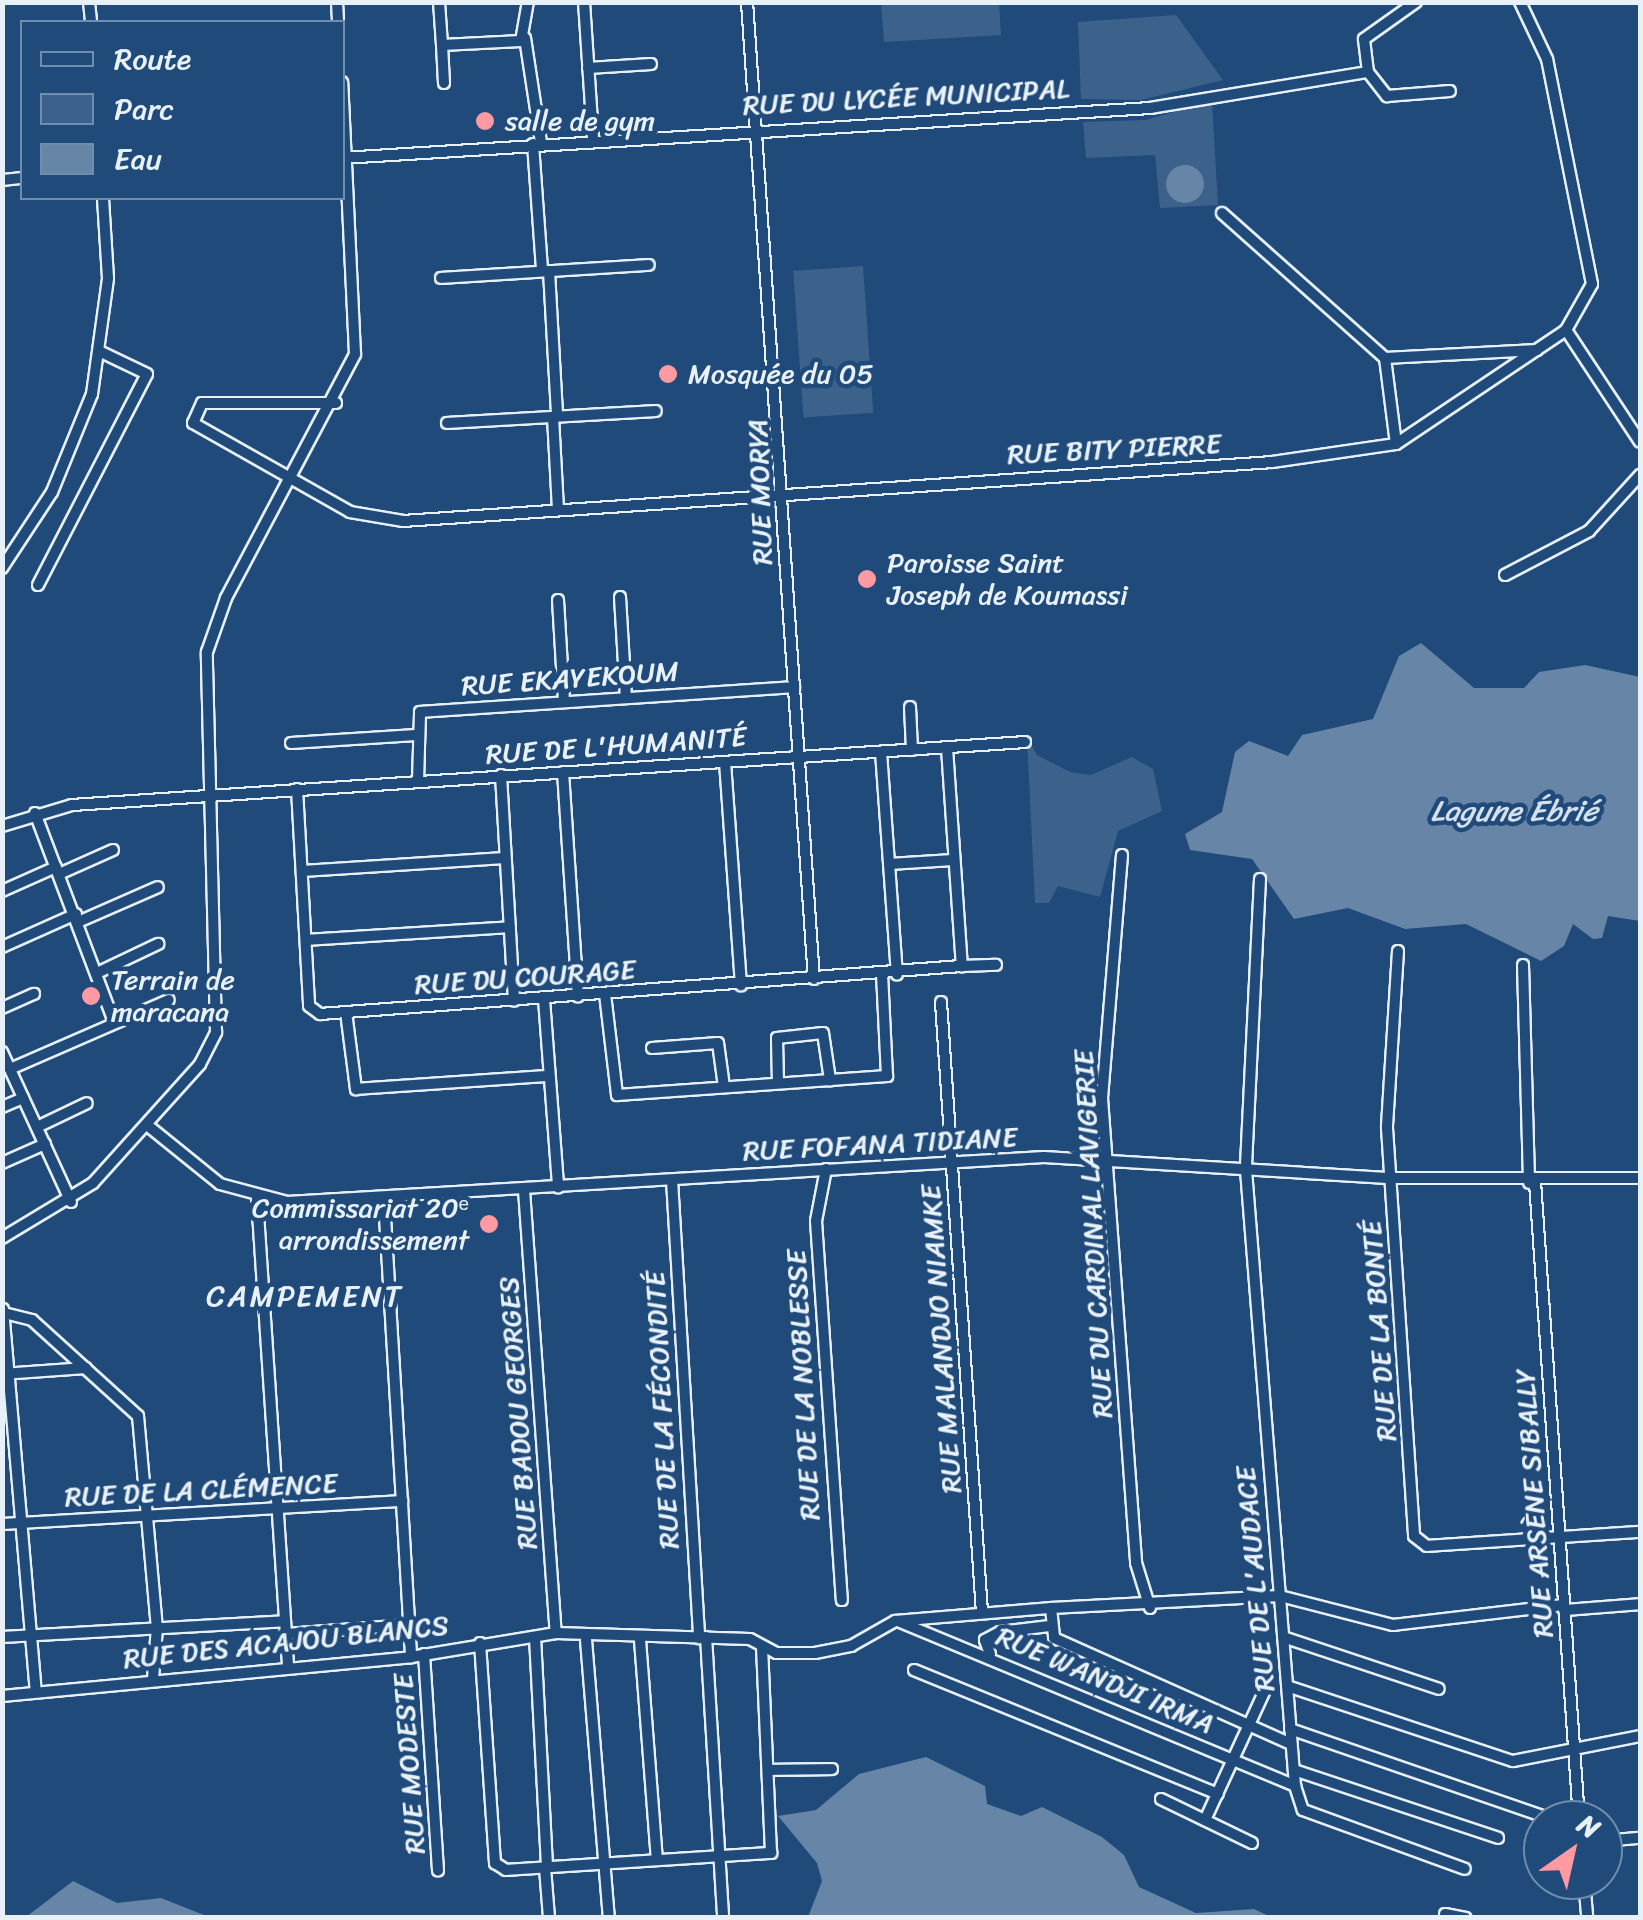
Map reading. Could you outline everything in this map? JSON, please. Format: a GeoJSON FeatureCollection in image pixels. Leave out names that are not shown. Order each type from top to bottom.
{"type":"FeatureCollection","features":[{"type":"Feature","properties":{"kind":"street"},"geometry":{"type":"LineString","coordinates":[[439,2],[444,84]]}},
{"type":"Feature","properties":{"kind":"street"},"geometry":{"type":"LineString","coordinates":[[528,2],[525,38],[546,271],[558,508]]}},
{"type":"Feature","properties":{"kind":"street"},"geometry":{"type":"LineString","coordinates":[[584,2],[593,139]]}},
{"type":"Feature","properties":{"kind":"street","name":"RUE MORYA"},"geometry":{"type":"LineString","coordinates":[[747,2],[814,979]]}},
{"type":"Feature","properties":{"kind":"street"},"geometry":{"type":"LineString","coordinates":[[1416,2],[1364,39],[1368,72],[1387,96],[1450,91]]}},
{"type":"Feature","properties":{"kind":"street","name":"RUE BITY PIERRE"},"geometry":{"type":"LineString","coordinates":[[336,402],[202,403],[196,426],[292,482],[376,520],[1289,461],[1396,444],[1542,350],[1566,330],[1592,284],[1592,250],[1547,59],[1520,2]]}},
{"type":"Feature","properties":{"kind":"street"},"geometry":{"type":"LineString","coordinates":[[442,45],[525,38]]}},
{"type":"Feature","properties":{"kind":"street"},"geometry":{"type":"LineString","coordinates":[[588,68],[652,64]]}},
{"type":"Feature","properties":{"kind":"street","name":"RUE DU LYCÉE MUNICIPAL"},"geometry":{"type":"LineString","coordinates":[[345,158],[757,127],[1132,110],[1368,72]]}},
{"type":"Feature","properties":{"kind":"street"},"geometry":{"type":"LineString","coordinates":[[2,1238],[72,1202],[200,1064],[220,1017],[209,794],[211,634],[336,402],[359,329],[345,158]]}},
{"type":"Feature","properties":{"kind":"street"},"geometry":{"type":"LineString","coordinates":[[2,568],[73,448],[101,352],[103,200]]}},
{"type":"Feature","properties":{"kind":"street"},"geometry":{"type":"LineString","coordinates":[[1222,213],[1385,358],[1396,444]]}},
{"type":"Feature","properties":{"kind":"street"},"geometry":{"type":"LineString","coordinates":[[441,278],[649,265]]}},
{"type":"Feature","properties":{"kind":"street"},"geometry":{"type":"LineString","coordinates":[[1566,330],[1640,442]]}},
{"type":"Feature","properties":{"kind":"street"},"geometry":{"type":"LineString","coordinates":[[1385,358],[1542,350]]}},
{"type":"Feature","properties":{"kind":"street"},"geometry":{"type":"LineString","coordinates":[[38,585],[147,374],[101,352]]}},
{"type":"Feature","properties":{"kind":"street"},"geometry":{"type":"LineString","coordinates":[[447,423],[656,411]]}},
{"type":"Feature","properties":{"kind":"street"},"geometry":{"type":"LineString","coordinates":[[1505,575],[1590,531],[1640,474]]}},
{"type":"Feature","properties":{"kind":"street"},"geometry":{"type":"LineString","coordinates":[[620,597],[626,698]]}},
{"type":"Feature","properties":{"kind":"street"},"geometry":{"type":"LineString","coordinates":[[558,600],[564,702]]}},
{"type":"Feature","properties":{"kind":"street","name":"RUE EKAYEKOUM"},"geometry":{"type":"LineString","coordinates":[[416,735],[420,712],[794,687]]}},
{"type":"Feature","properties":{"kind":"street"},"geometry":{"type":"LineString","coordinates":[[910,707],[912,750]]}},
{"type":"Feature","properties":{"kind":"street"},"geometry":{"type":"LineString","coordinates":[[290,743],[416,735],[418,781]]}},
{"type":"Feature","properties":{"kind":"street","name":"RUE DE L'HUMANITÉ"},"geometry":{"type":"LineString","coordinates":[[2,826],[35,813],[209,794],[1025,742]]}},
{"type":"Feature","properties":{"kind":"street"},"geometry":{"type":"LineString","coordinates":[[946,748],[962,966]]}},
{"type":"Feature","properties":{"kind":"street"},"geometry":{"type":"LineString","coordinates":[[882,752],[897,974]]}},
{"type":"Feature","properties":{"kind":"street"},"geometry":{"type":"LineString","coordinates":[[725,762],[741,984]]}},
{"type":"Feature","properties":{"kind":"street"},"geometry":{"type":"LineString","coordinates":[[563,772],[578,996]]}},
{"type":"Feature","properties":{"kind":"street"},"geometry":{"type":"LineString","coordinates":[[501,775],[514,1000]]}},
{"type":"Feature","properties":{"kind":"street"},"geometry":{"type":"LineString","coordinates":[[297,789],[309,1006],[346,1012],[356,1088],[549,1076]]}},
{"type":"Feature","properties":{"kind":"street"},"geometry":{"type":"LineString","coordinates":[[35,813],[114,1022]]}},
{"type":"Feature","properties":{"kind":"street"},"geometry":{"type":"LineString","coordinates":[[2,891],[113,850]]}},
{"type":"Feature","properties":{"kind":"street","name":"RUE DU CARDINAL LAVIGERIE"},"geometry":{"type":"LineString","coordinates":[[1122,855],[1106,1009],[1106,1158],[1136,1563],[1150,1608]]}},
{"type":"Feature","properties":{"kind":"street"},"geometry":{"type":"LineString","coordinates":[[302,871],[506,858]]}},
{"type":"Feature","properties":{"kind":"street"},"geometry":{"type":"LineString","coordinates":[[890,864],[953,860]]}},
{"type":"Feature","properties":{"kind":"street","name":"RUE DE L'AUDACE"},"geometry":{"type":"LineString","coordinates":[[1260,879],[1246,1170],[1295,1786]]}},
{"type":"Feature","properties":{"kind":"street"},"geometry":{"type":"LineString","coordinates":[[2,947],[158,887]]}},
{"type":"Feature","properties":{"kind":"street"},"geometry":{"type":"LineString","coordinates":[[306,940],[510,927]]}},
{"type":"Feature","properties":{"kind":"street"},"geometry":{"type":"LineString","coordinates":[[96,973],[158,944]]}},
{"type":"Feature","properties":{"kind":"street","name":"RUE DE LA BONTÉ"},"geometry":{"type":"LineString","coordinates":[[1398,951],[1394,976],[1391,1178],[1418,1544],[1557,1538]]}},
{"type":"Feature","properties":{"kind":"street","name":"RUE DU COURAGE"},"geometry":{"type":"LineString","coordinates":[[346,1012],[996,965]]}},
{"type":"Feature","properties":{"kind":"street","name":"RUE ARSÈNE SIBALLY"},"geometry":{"type":"LineString","coordinates":[[1522,965],[1532,1183],[1578,1800]]}},
{"type":"Feature","properties":{"kind":"street"},"geometry":{"type":"LineString","coordinates":[[605,994],[614,1094],[778,1084],[889,1072],[882,976]]}},
{"type":"Feature","properties":{"kind":"street"},"geometry":{"type":"LineString","coordinates":[[2,1008],[34,994]]}},
{"type":"Feature","properties":{"kind":"street"},"geometry":{"type":"LineString","coordinates":[[544,999],[558,1187]]}},
{"type":"Feature","properties":{"kind":"street"},"geometry":{"type":"LineString","coordinates":[[10,1069],[169,1000]]}},
{"type":"Feature","properties":{"kind":"street","name":"RUE MALANDJO NIAMKE"},"geometry":{"type":"LineString","coordinates":[[940,1002],[982,1613]]}},
{"type":"Feature","properties":{"kind":"street"},"geometry":{"type":"LineString","coordinates":[[778,1084],[777,1038],[823,1033],[830,1080]]}},
{"type":"Feature","properties":{"kind":"street"},"geometry":{"type":"LineString","coordinates":[[652,1048],[718,1043],[724,1087]]}},
{"type":"Feature","properties":{"kind":"street"},"geometry":{"type":"LineString","coordinates":[[2,1052],[72,1202]]}},
{"type":"Feature","properties":{"kind":"street"},"geometry":{"type":"LineString","coordinates":[[2,1107],[24,1098]]}},
{"type":"Feature","properties":{"kind":"street"},"geometry":{"type":"LineString","coordinates":[[37,1127],[87,1103]]}},
{"type":"Feature","properties":{"kind":"street","name":"RUE FOFANA TIDIANE"},"geometry":{"type":"LineString","coordinates":[[146,1125],[220,1184],[257,1198],[384,1200],[953,1160],[1106,1158],[1246,1170],[1532,1183],[1640,1178]]}},
{"type":"Feature","properties":{"kind":"street"},"geometry":{"type":"LineString","coordinates":[[2,1163],[45,1144]]}},
{"type":"Feature","properties":{"kind":"street","name":"RUE DE LA NOBLESSE"},"geometry":{"type":"LineString","coordinates":[[826,1168],[816,1221],[842,1600]]}},
{"type":"Feature","properties":{"kind":"street","name":"RUE DE LA FÉCONDITÉ"},"geometry":{"type":"LineString","coordinates":[[672,1180],[723,1918]]}},
{"type":"Feature","properties":{"kind":"street","name":"RUE BADOU GEORGES"},"geometry":{"type":"LineString","coordinates":[[524,1190],[556,1633]]}},
{"type":"Feature","properties":{"kind":"street"},"geometry":{"type":"LineString","coordinates":[[257,1198],[288,1667]]}},
{"type":"Feature","properties":{"kind":"street","name":"RUE MODESTE"},"geometry":{"type":"LineString","coordinates":[[384,1200],[410,1625],[418,1656],[438,1871]]}},
{"type":"Feature","properties":{"kind":"street"},"geometry":{"type":"LineString","coordinates":[[36,1692],[3,1310],[32,1320],[138,1416],[158,1628],[153,1679]]}},
{"type":"Feature","properties":{"kind":"street"},"geometry":{"type":"LineString","coordinates":[[7,1373],[86,1368]]}},
{"type":"Feature","properties":{"kind":"street","name":"RUE DE LA CLÉMENCE"},"geometry":{"type":"LineString","coordinates":[[2,1524],[402,1501]]}},
{"type":"Feature","properties":{"kind":"street"},"geometry":{"type":"LineString","coordinates":[[1557,1538],[1640,1532]]}},
{"type":"Feature","properties":{"kind":"street","name":"RUE DES ACAJOU BLANCS"},"geometry":{"type":"LineString","coordinates":[[2,1696],[418,1656],[556,1633],[586,1640],[702,1638],[762,1648],[851,1646],[894,1620],[1052,1608],[1150,1608],[1280,1596],[1393,1625],[1640,1604]]}},
{"type":"Feature","properties":{"kind":"street"},"geometry":{"type":"LineString","coordinates":[[1052,1608],[1050,1626],[1054,1638],[1291,1744]]}},
{"type":"Feature","properties":{"kind":"street","name":"RUE WANDJI IRMA"},"geometry":{"type":"LineString","coordinates":[[894,1620],[990,1654],[1295,1786]]}},
{"type":"Feature","properties":{"kind":"street"},"geometry":{"type":"LineString","coordinates":[[2,1637],[158,1628],[410,1625]]}},
{"type":"Feature","properties":{"kind":"street"},"geometry":{"type":"LineString","coordinates":[[990,1654],[985,1640],[1000,1632],[1050,1626]]}},
{"type":"Feature","properties":{"kind":"street"},"geometry":{"type":"LineString","coordinates":[[535,1637],[549,1918]]}},
{"type":"Feature","properties":{"kind":"street"},"geometry":{"type":"LineString","coordinates":[[1283,1637],[1439,1689]]}},
{"type":"Feature","properties":{"kind":"street"},"geometry":{"type":"LineString","coordinates":[[586,1640],[609,1918]]}},
{"type":"Feature","properties":{"kind":"street"},"geometry":{"type":"LineString","coordinates":[[640,1640],[656,1859]]}},
{"type":"Feature","properties":{"kind":"street"},"geometry":{"type":"LineString","coordinates":[[480,1643],[495,1863],[546,1868],[768,1854],[775,1844],[762,1648]]}},
{"type":"Feature","properties":{"kind":"street"},"geometry":{"type":"LineString","coordinates":[[914,1670],[1218,1794]]}},
{"type":"Feature","properties":{"kind":"street"},"geometry":{"type":"LineString","coordinates":[[1287,1686],[1500,1759],[1640,1736]]}},
{"type":"Feature","properties":{"kind":"street"},"geometry":{"type":"LineString","coordinates":[[1205,1820],[1265,1690]]}},
{"type":"Feature","properties":{"kind":"street"},"geometry":{"type":"LineString","coordinates":[[1290,1729],[1523,1809]]}},
{"type":"Feature","properties":{"kind":"street"},"geometry":{"type":"LineString","coordinates":[[769,1770],[832,1769]]}},
{"type":"Feature","properties":{"kind":"street"},"geometry":{"type":"LineString","coordinates":[[1294,1770],[1498,1838]]}},
{"type":"Feature","properties":{"kind":"street"},"geometry":{"type":"LineString","coordinates":[[1295,1786],[1303,1810],[1465,1869]]}},
{"type":"Feature","properties":{"kind":"street"},"geometry":{"type":"LineString","coordinates":[[1161,1800],[1252,1843]]}},
{"type":"Feature","properties":{"kind":"street"},"geometry":{"type":"LineString","coordinates":[[1445,1914],[1466,1918]]}},
{"type":"Feature","properties":{"kind":"green space"},"geometry":{"type":"Polygon","coordinates":[[[881,3],[999,3],[1001,35],[884,42],[881,3]]]}},
{"type":"Feature","properties":{"kind":"green space"},"geometry":{"type":"Polygon","coordinates":[[[1176,15],[1223,80],[1141,100],[1081,99],[1078,22],[1176,15]]]}},
{"type":"Feature","properties":{"kind":"green space"},"geometry":{"type":"Polygon","coordinates":[[[1212,101],[1218,205],[1160,208],[1155,155],[1086,158],[1083,122],[1146,120],[1212,101]]]}},
{"type":"Feature","properties":{"kind":"green space"},"geometry":{"type":"Polygon","coordinates":[[[863,266],[873,413],[803,418],[793,271],[863,266]]]}},
{"type":"Feature","properties":{"kind":"green space"},"geometry":{"type":"Polygon","coordinates":[[[1027,738],[1037,755],[1070,772],[1091,775],[1132,757],[1153,769],[1162,811],[1118,831],[1100,897],[1058,886],[1049,903],[1035,903],[1027,738]]]}},
{"type":"Feature","properties":{"kind":"water"},"geometry":{"type":"Polygon","coordinates":[[[1185,165],[1198,171],[1204,184],[1198,197],[1185,203],[1172,197],[1166,184],[1172,171],[1185,165]]]}},
{"type":"Feature","properties":{"kind":"water","name":"Lagune Ébrié"},"geometry":{"type":"Polygon","coordinates":[[[1421,643],[1474,688],[1524,688],[1539,672],[1585,665],[1640,677],[1640,921],[1608,916],[1602,938],[1593,939],[1573,924],[1564,946],[1541,961],[1466,924],[1405,929],[1348,908],[1294,919],[1252,859],[1190,850],[1185,834],[1222,812],[1235,752],[1249,741],[1288,756],[1302,735],[1373,719],[1399,656],[1421,643]]]}},
{"type":"Feature","properties":{"kind":"water"},"geometry":{"type":"Polygon","coordinates":[[[926,1757],[985,1786],[987,1804],[1021,1816],[1042,1807],[1102,1837],[1124,1855],[1139,1887],[1196,1913],[1254,1909],[1271,1917],[808,1917],[822,1881],[817,1863],[778,1816],[816,1810],[859,1774],[926,1757]]]}},
{"type":"Feature","properties":{"kind":"water"},"geometry":{"type":"Polygon","coordinates":[[[73,1881],[117,1903],[161,1898],[209,1917],[26,1917],[73,1881]]]}},
{"type":"Feature","properties":{"kind":"place","name":"salle de gym"},"geometry":{"type":"Point","coordinates":[485,121]}},
{"type":"Feature","properties":{"kind":"place","name":"Mosquée du 05"},"geometry":{"type":"Point","coordinates":[668,374]}},
{"type":"Feature","properties":{"kind":"place","name":"Paroisse Saint Joseph de Koumassi"},"geometry":{"type":"Point","coordinates":[867,579]}},
{"type":"Feature","properties":{"kind":"place","name":"Terrain de maracana"},"geometry":{"type":"Point","coordinates":[91,996]}},
{"type":"Feature","properties":{"kind":"place","name":"Commissariat 20ᵉ arrondissement"},"geometry":{"type":"Point","coordinates":[489,1224]}},
{"type":"Feature","properties":{"kind":"district","name":"CAMPEMENT"},"geometry":{"type":"Point","coordinates":[305,1296]}}]}
